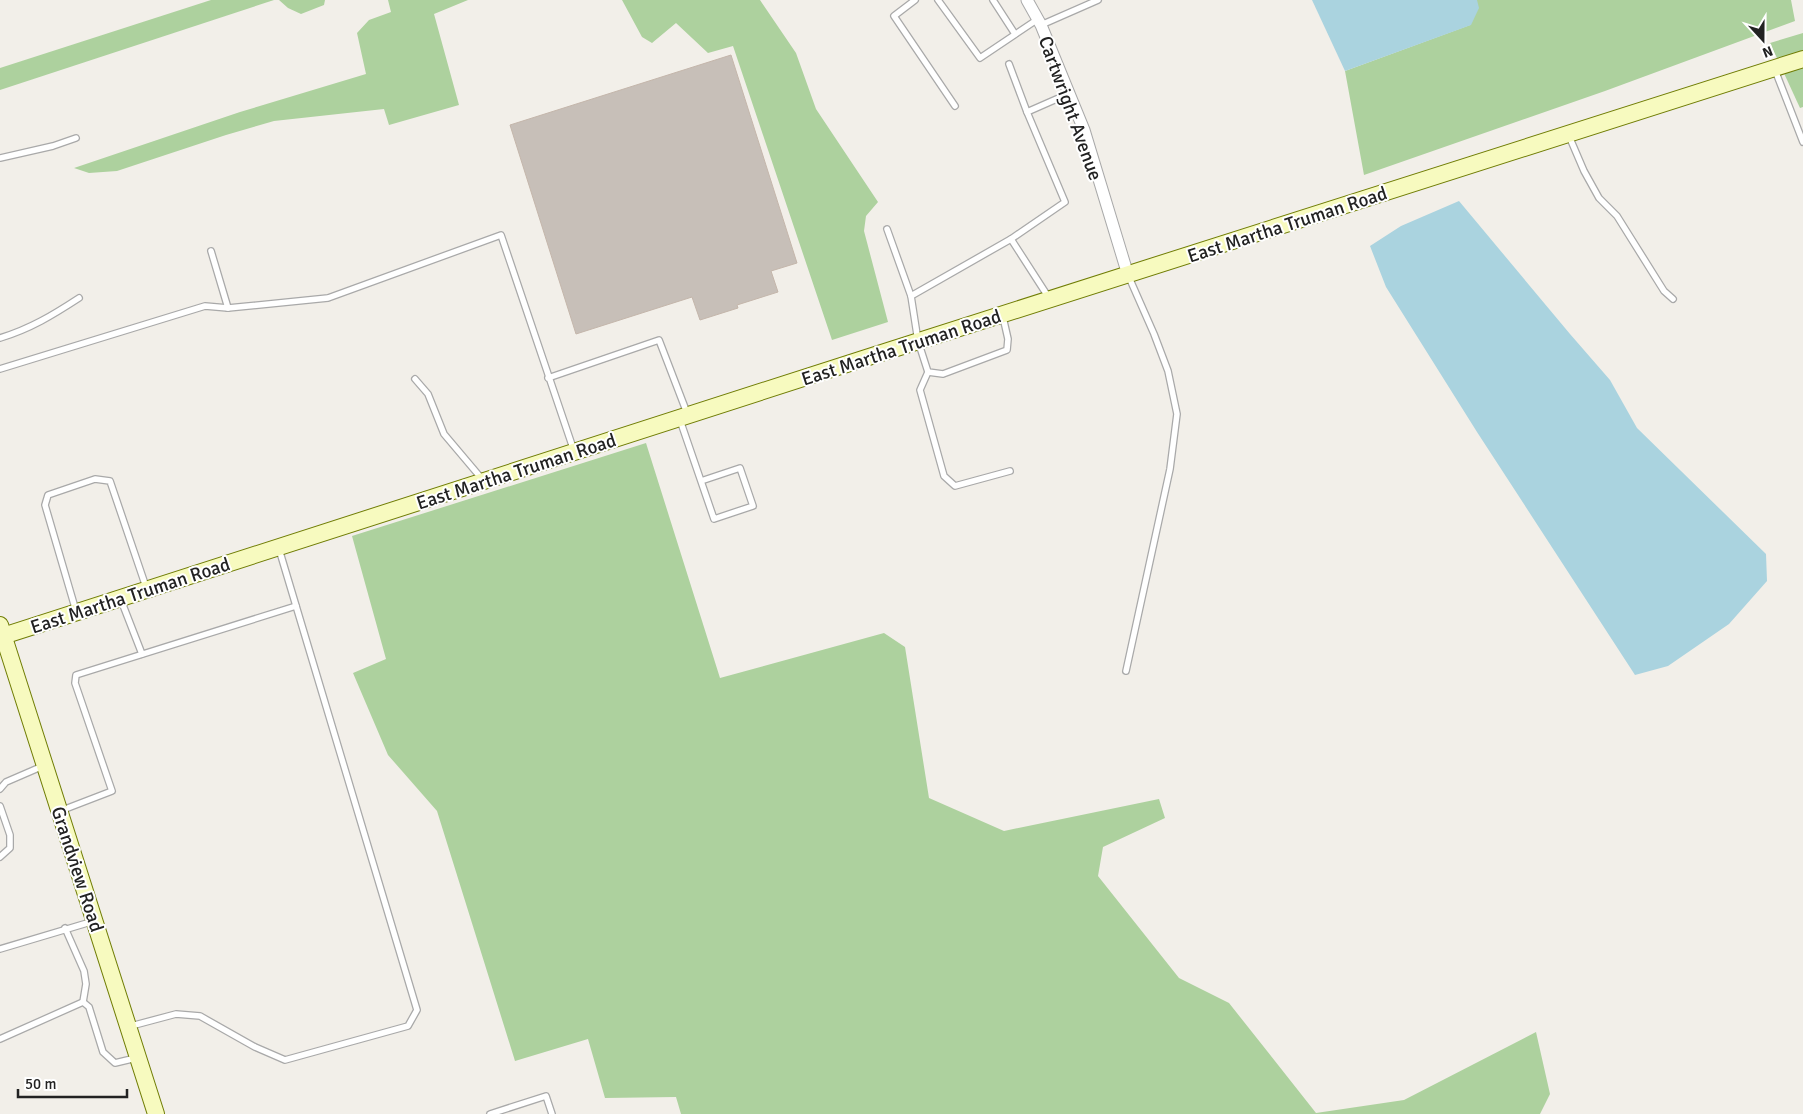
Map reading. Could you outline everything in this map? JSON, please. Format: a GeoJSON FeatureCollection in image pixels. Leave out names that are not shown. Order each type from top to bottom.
{"type":"FeatureCollection","features":[{"type":"Feature","properties":{"kind":"main road","name":"East Martha Truman Road"},"geometry":{"type":"LineString","coordinates":[[1,632],[76,612],[1276,226],[1803,59]]}},
{"type":"Feature","properties":{"kind":"main road","name":"Grandview Road"},"geometry":{"type":"LineString","coordinates":[[1,632],[156,1114]]}},
{"type":"Feature","properties":{"kind":"street","name":"Cartwright Avenue"},"geometry":{"type":"LineString","coordinates":[[1027,0],[1039,22],[1084,130],[1128,275]]}},
{"type":"Feature","properties":{"kind":"lane"},"geometry":{"type":"LineString","coordinates":[[915,0],[894,16],[955,106]]}},
{"type":"Feature","properties":{"kind":"lane"},"geometry":{"type":"LineString","coordinates":[[938,0],[980,58],[1015,34],[1039,22],[1098,0]]}},
{"type":"Feature","properties":{"kind":"lane"},"geometry":{"type":"LineString","coordinates":[[993,0],[1015,34]]}},
{"type":"Feature","properties":{"kind":"lane"},"geometry":{"type":"LineString","coordinates":[[911,296],[1011,239],[1065,202],[1009,64]]}},
{"type":"Feature","properties":{"kind":"lane"},"geometry":{"type":"LineString","coordinates":[[1774,68],[1803,142]]}},
{"type":"Feature","properties":{"kind":"lane"},"geometry":{"type":"LineString","coordinates":[[1027,112],[1068,94]]}},
{"type":"Feature","properties":{"kind":"lane"},"geometry":{"type":"LineString","coordinates":[[1568,134],[1584,171],[1600,198],[1617,216],[1664,292],[1673,299]]}},
{"type":"Feature","properties":{"kind":"lane"},"geometry":{"type":"LineString","coordinates":[[0,158],[53,146],[76,138]]}},
{"type":"Feature","properties":{"kind":"lane"},"geometry":{"type":"LineString","coordinates":[[887,228],[911,296],[918,341],[928,372],[920,390],[944,476],[955,486],[1010,471]]}},
{"type":"Feature","properties":{"kind":"lane"},"geometry":{"type":"LineString","coordinates":[[0,369],[204,306],[228,308],[328,298],[501,235],[574,452]]}},
{"type":"Feature","properties":{"kind":"lane"},"geometry":{"type":"LineString","coordinates":[[1011,239],[1050,300]]}},
{"type":"Feature","properties":{"kind":"lane"},"geometry":{"type":"LineString","coordinates":[[210,251],[228,308]]}},
{"type":"Feature","properties":{"kind":"lane"},"geometry":{"type":"LineString","coordinates":[[1126,671],[1170,469],[1177,414],[1165,364],[1128,275]]}},
{"type":"Feature","properties":{"kind":"lane"},"geometry":{"type":"LineString","coordinates":[[0,338],[49,318],[79,298]]}},
{"type":"Feature","properties":{"kind":"lane"},"geometry":{"type":"LineString","coordinates":[[928,372],[943,374],[1006,350],[1008,339],[1003,315]]}},
{"type":"Feature","properties":{"kind":"lane"},"geometry":{"type":"LineString","coordinates":[[548,378],[659,340],[684,417],[701,481],[714,519],[753,506],[740,468],[701,481]]}},
{"type":"Feature","properties":{"kind":"lane"},"geometry":{"type":"LineString","coordinates":[[415,379],[428,394],[444,434],[484,481]]}},
{"type":"Feature","properties":{"kind":"lane"},"geometry":{"type":"LineString","coordinates":[[76,612],[45,505],[48,495],[95,479],[110,481],[147,589]]}},
{"type":"Feature","properties":{"kind":"lane"},"geometry":{"type":"LineString","coordinates":[[128,1027],[176,1014],[200,1016],[255,1047],[285,1060],[408,1026],[417,1010],[278,547]]}},
{"type":"Feature","properties":{"kind":"lane"},"geometry":{"type":"LineString","coordinates":[[120,598],[142,654]]}},
{"type":"Feature","properties":{"kind":"lane"},"geometry":{"type":"LineString","coordinates":[[60,811],[112,791],[75,683],[76,675],[296,606]]}},
{"type":"Feature","properties":{"kind":"lane"},"geometry":{"type":"LineString","coordinates":[[0,789],[6,782],[45,765]]}},
{"type":"Feature","properties":{"kind":"lane"},"geometry":{"type":"LineString","coordinates":[[0,806],[10,836],[10,848],[0,857]]}},
{"type":"Feature","properties":{"kind":"lane"},"geometry":{"type":"LineString","coordinates":[[0,949],[95,920]]}},
{"type":"Feature","properties":{"kind":"lane"},"geometry":{"type":"LineString","coordinates":[[65,928],[84,971],[86,984],[83,1002]]}},
{"type":"Feature","properties":{"kind":"lane"},"geometry":{"type":"LineString","coordinates":[[0,1039],[83,1002]]}},
{"type":"Feature","properties":{"kind":"lane"},"geometry":{"type":"LineString","coordinates":[[83,1002],[89,1007],[103,1052],[115,1063],[138,1058]]}},
{"type":"Feature","properties":{"kind":"lane"},"geometry":{"type":"LineString","coordinates":[[490,1114],[546,1096],[552,1114]]}},
{"type":"Feature","properties":{"kind":"green space"},"geometry":{"type":"Polygon","coordinates":[[[211,0],[274,0],[0,90],[0,68],[211,0]]]}},
{"type":"Feature","properties":{"kind":"green space"},"geometry":{"type":"Polygon","coordinates":[[[279,0],[325,0],[324,5],[301,14],[288,8],[279,0]]]}},
{"type":"Feature","properties":{"kind":"green space"},"geometry":{"type":"Polygon","coordinates":[[[388,0],[468,0],[434,14],[459,105],[389,125],[384,109],[274,121],[117,171],[89,173],[74,168],[240,112],[366,74],[357,33],[369,20],[391,12],[388,0]]]}},
{"type":"Feature","properties":{"kind":"green space"},"geometry":{"type":"Polygon","coordinates":[[[622,0],[760,0],[796,53],[816,109],[878,202],[866,216],[864,231],[888,322],[832,340],[733,46],[708,53],[676,23],[652,43],[642,37],[622,0]]]}},
{"type":"Feature","properties":{"kind":"green space"},"geometry":{"type":"Polygon","coordinates":[[[1477,0],[1791,0],[1795,21],[1605,91],[1364,175],[1345,71],[1470,25],[1477,0]]]}},
{"type":"Feature","properties":{"kind":"green space"},"geometry":{"type":"Polygon","coordinates":[[[1803,33],[1803,107],[1800,108],[1770,43],[1803,33]]]}},
{"type":"Feature","properties":{"kind":"green space"},"geometry":{"type":"Polygon","coordinates":[[[646,443],[720,678],[884,633],[905,647],[929,798],[1004,831],[1159,799],[1165,818],[1103,847],[1098,876],[1179,978],[1229,1003],[1316,1113],[1404,1100],[1536,1032],[1550,1094],[1540,1114],[681,1114],[676,1097],[605,1098],[588,1039],[515,1061],[437,811],[388,755],[353,673],[386,659],[352,536],[646,443]]]}},
{"type":"Feature","properties":{"kind":"water"},"geometry":{"type":"Polygon","coordinates":[[[1312,0],[1477,0],[1479,8],[1471,25],[1345,71],[1312,0]]]}},
{"type":"Feature","properties":{"kind":"water"},"geometry":{"type":"Polygon","coordinates":[[[1459,201],[1610,380],[1637,428],[1766,554],[1767,581],[1729,624],[1668,666],[1635,675],[1477,432],[1386,287],[1370,246],[1401,226],[1459,201]]]}},
{"type":"Feature","properties":{"kind":"building"},"geometry":{"type":"Polygon","coordinates":[[[731,55],[797,263],[771,271],[778,292],[737,305],[738,308],[700,320],[692,297],[576,334],[510,125],[731,55]]]}}]}
